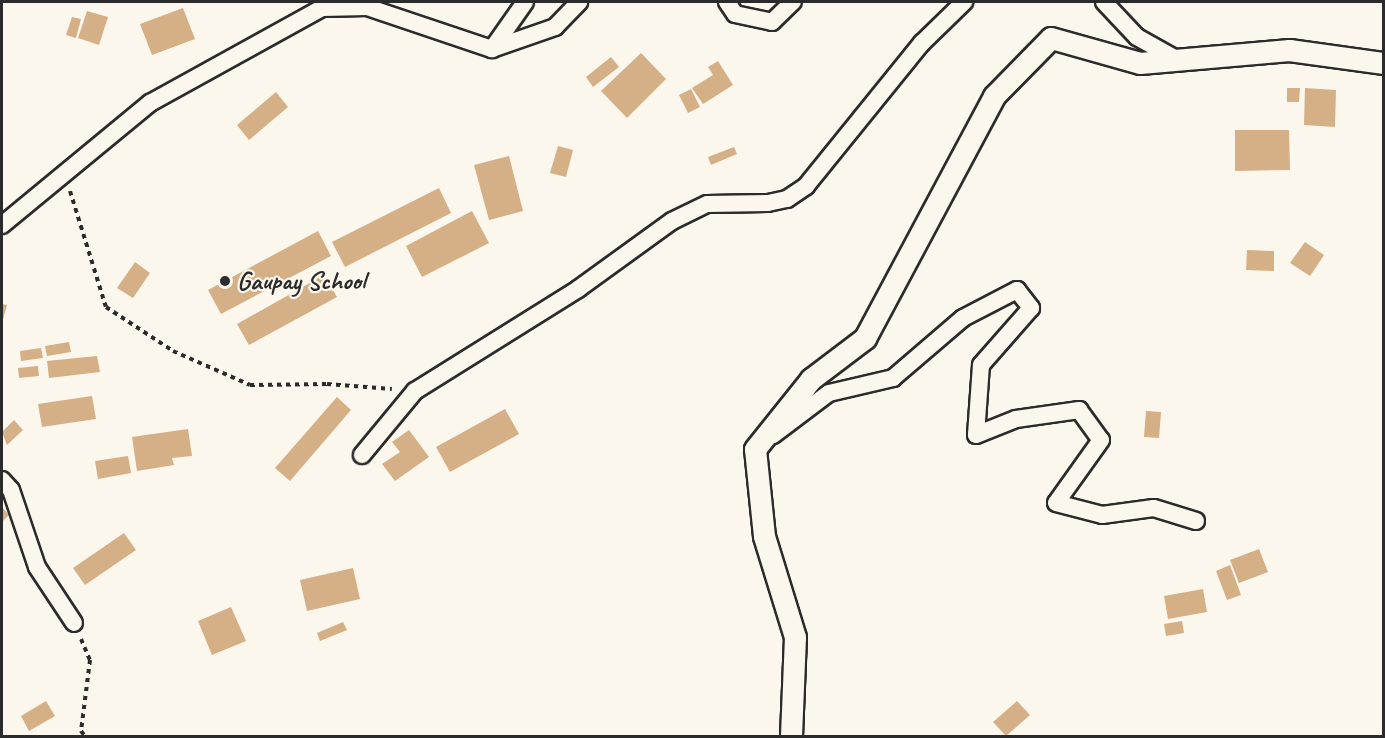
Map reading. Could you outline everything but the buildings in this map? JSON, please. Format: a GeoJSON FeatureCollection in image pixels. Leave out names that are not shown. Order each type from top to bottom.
{"type":"FeatureCollection","features":[{"type":"Feature","properties":{"kind":"street"},"geometry":{"type":"LineString","coordinates":[[492,49],[525,2]]}},
{"type":"Feature","properties":{"kind":"street"},"geometry":{"type":"LineString","coordinates":[[3,223],[65,177],[150,103],[322,8],[368,7],[492,49],[555,27],[579,2]]}},
{"type":"Feature","properties":{"kind":"street"},"geometry":{"type":"LineString","coordinates":[[728,2],[735,14],[772,22],[793,2]]}},
{"type":"Feature","properties":{"kind":"street"},"geometry":{"type":"LineString","coordinates":[[362,454],[416,391],[578,289],[672,221],[707,204],[768,203],[787,199],[806,186],[922,43],[964,2]]}},
{"type":"Feature","properties":{"kind":"street"},"geometry":{"type":"LineString","coordinates":[[1104,2],[1137,37],[1182,62]]}},
{"type":"Feature","properties":{"kind":"street"},"geometry":{"type":"LineString","coordinates":[[791,736],[795,637],[764,536],[755,448],[811,379],[865,338],[994,96],[1051,38],[1140,63],[1182,62],[1289,50],[1383,63]]}},
{"type":"Feature","properties":{"kind":"street"},"geometry":{"type":"LineString","coordinates":[[755,448],[829,393],[893,378],[963,318],[1017,290],[1031,308],[981,366],[976,435],[1016,419],[1080,410],[1101,440],[1056,503],[1102,515],[1155,508],[1196,521]]}},
{"type":"Feature","properties":{"kind":"street"},"geometry":{"type":"LineString","coordinates":[[2,480],[11,490],[37,567],[74,623]]}},
{"type":"Feature","properties":{"kind":"path"},"geometry":{"type":"LineString","coordinates":[[65,177],[106,307],[173,351],[250,385],[327,384],[416,391]]}},
{"type":"Feature","properties":{"kind":"path"},"geometry":{"type":"LineString","coordinates":[[74,623],[90,660],[81,731],[85,736]]}},
{"type":"Feature","properties":{"kind":"place","name":"Gaupay School"},"geometry":{"type":"Point","coordinates":[225,281]}}]}
